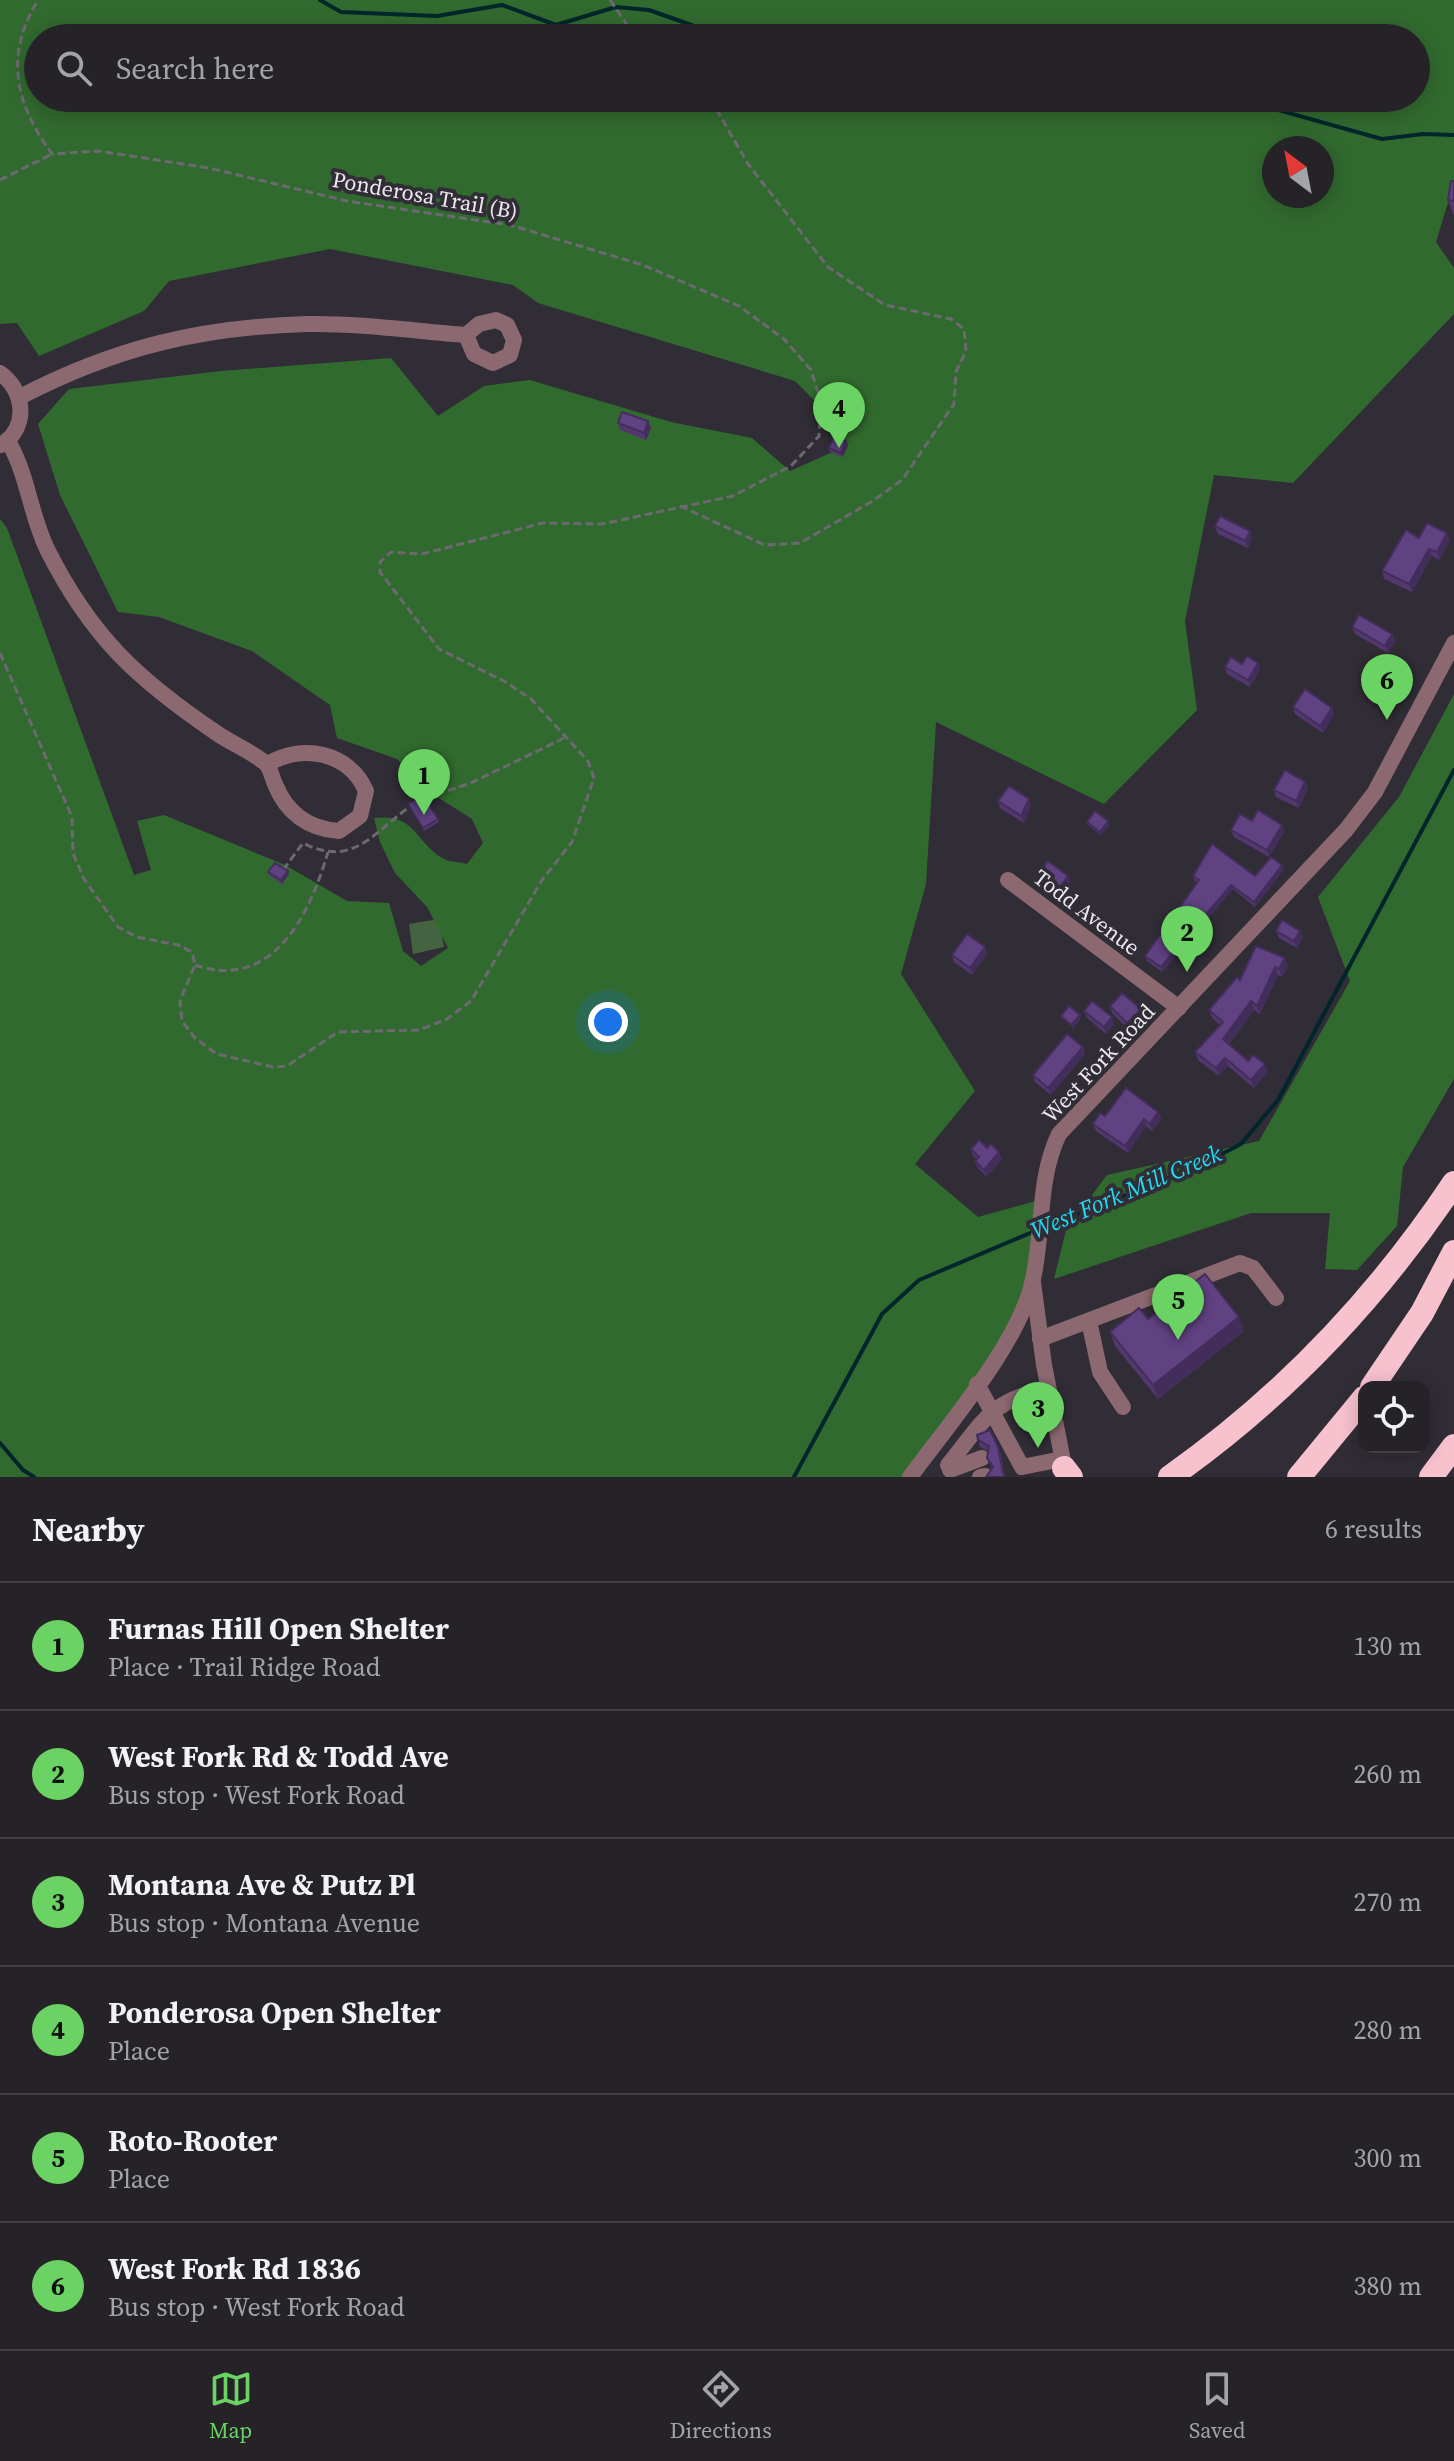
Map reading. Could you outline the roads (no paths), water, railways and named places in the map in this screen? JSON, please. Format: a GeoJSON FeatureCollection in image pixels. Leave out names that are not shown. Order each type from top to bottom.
{"type":"FeatureCollection","features":[{"type":"Feature","properties":{"kind":"highway"},"geometry":{"type":"LineString","coordinates":[[1170,1477],[1263,1404],[1322,1347],[1379,1286],[1454,1183]]}},
{"type":"Feature","properties":{"kind":"highway"},"geometry":{"type":"LineString","coordinates":[[1376,1381],[1422,1313],[1454,1252]]}},
{"type":"Feature","properties":{"kind":"highway"},"geometry":{"type":"LineString","coordinates":[[1299,1477],[1358,1405]]}},
{"type":"Feature","properties":{"kind":"highway"},"geometry":{"type":"LineString","coordinates":[[1431,1477],[1454,1446]]}},
{"type":"Feature","properties":{"kind":"street"},"geometry":{"type":"LineString","coordinates":[[20,397],[107,356],[202,334],[310,324],[466,335]]}},
{"type":"Feature","properties":{"kind":"street"},"geometry":{"type":"LineString","coordinates":[[0,373],[14,384],[20,397],[21,414],[4,444],[26,483],[45,546],[98,633],[141,678],[220,735],[268,764],[289,808],[314,827],[339,831],[360,816],[366,791],[350,765],[315,753],[295,753],[268,764]]}},
{"type":"Feature","properties":{"kind":"street","name":"West Fork Road"},"geometry":{"type":"LineString","coordinates":[[910,1477],[1010,1332],[1033,1281],[1046,1167],[1059,1134],[1346,830],[1375,792],[1454,643]]}},
{"type":"Feature","properties":{"kind":"street","name":"Todd Avenue"},"geometry":{"type":"LineString","coordinates":[[1008,880],[1179,1008]]}},
{"type":"Feature","properties":{"kind":"street"},"geometry":{"type":"LineString","coordinates":[[1040,1339],[1240,1263],[1253,1268],[1276,1298]]}},
{"type":"Feature","properties":{"kind":"street"},"geometry":{"type":"LineString","coordinates":[[977,1384],[992,1411],[1010,1461],[1066,1470],[1048,1388],[1033,1281]]}},
{"type":"Feature","properties":{"kind":"street"},"geometry":{"type":"LineString","coordinates":[[1089,1321],[1100,1372],[1123,1407]]}},
{"type":"Feature","properties":{"kind":"street"},"geometry":{"type":"LineString","coordinates":[[949,1471],[992,1411],[1015,1396],[1048,1388]]}},
{"type":"Feature","properties":{"kind":"street"},"geometry":{"type":"LineString","coordinates":[[931,1448],[949,1471]]}},
{"type":"Feature","properties":{"kind":"street"},"geometry":{"type":"LineString","coordinates":[[949,1471],[982,1458]]}},
{"type":"Feature","properties":{"kind":"waterway"},"geometry":{"type":"LineString","coordinates":[[320,0],[341,12],[437,16],[502,5],[553,24]]}},
{"type":"Feature","properties":{"kind":"waterway"},"geometry":{"type":"LineString","coordinates":[[559,24],[616,7],[649,10],[688,24]]}},
{"type":"Feature","properties":{"kind":"waterway"},"geometry":{"type":"LineString","coordinates":[[1285,112],[1382,139],[1423,134],[1454,135]]}},
{"type":"Feature","properties":{"kind":"waterway","name":"West Fork Mill Creek"},"geometry":{"type":"LineString","coordinates":[[1043,1228],[1201,1165],[1241,1144],[1278,1100],[1454,770]]}},
{"type":"Feature","properties":{"kind":"waterway","name":"West Fork Mill Creek"},"geometry":{"type":"LineString","coordinates":[[794,1477],[882,1314],[919,1280],[1035,1231]]}},
{"type":"Feature","properties":{"kind":"waterway","name":"West Fork Mill Creek"},"geometry":{"type":"LineString","coordinates":[[0,1443],[23,1470],[34,1477]]}},
{"type":"Feature","properties":{"kind":"place","name":"Ponderosa Open Shelter"},"geometry":{"type":"Point","coordinates":[839,448]}},
{"type":"Feature","properties":{"kind":"place","name":"West Fork Rd 1836"},"geometry":{"type":"Point","coordinates":[1387,720]}},
{"type":"Feature","properties":{"kind":"place","name":"Furnas Hill Open Shelter"},"geometry":{"type":"Point","coordinates":[424,815]}},
{"type":"Feature","properties":{"kind":"place","name":"West Fork Rd & Todd Ave"},"geometry":{"type":"Point","coordinates":[1187,972]}},
{"type":"Feature","properties":{"kind":"place","name":"Roto-Rooter"},"geometry":{"type":"Point","coordinates":[1178,1340]}},
{"type":"Feature","properties":{"kind":"place","name":"Montana Ave & Putz Pl"},"geometry":{"type":"Point","coordinates":[1038,1448]}}]}
